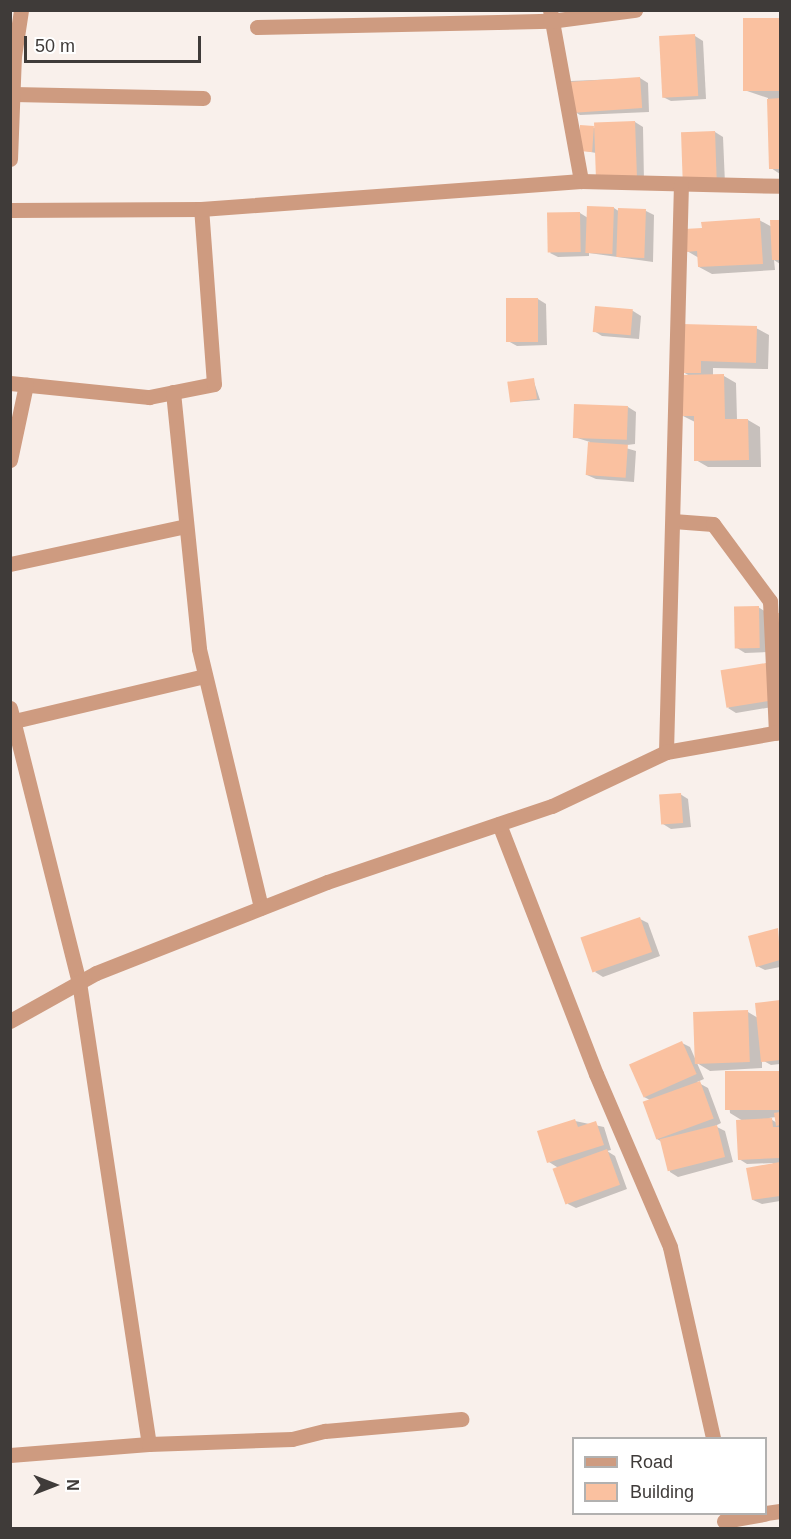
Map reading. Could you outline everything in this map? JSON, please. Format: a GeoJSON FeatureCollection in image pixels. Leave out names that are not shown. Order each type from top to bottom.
{"type":"FeatureCollection","features":[{"type":"Feature","properties":{"kind":"street"},"geometry":{"type":"LineString","coordinates":[[10,159],[21,10]]}},
{"type":"Feature","properties":{"kind":"street"},"geometry":{"type":"LineString","coordinates":[[257,27],[550,16],[635,10]]}},
{"type":"Feature","properties":{"kind":"street"},"geometry":{"type":"LineString","coordinates":[[550,16],[581,181]]}},
{"type":"Feature","properties":{"kind":"street"},"geometry":{"type":"LineString","coordinates":[[13,94],[203,98]]}},
{"type":"Feature","properties":{"kind":"street"},"geometry":{"type":"LineString","coordinates":[[10,210],[201,209],[581,181],[780,186]]}},
{"type":"Feature","properties":{"kind":"street"},"geometry":{"type":"LineString","coordinates":[[666,752],[681,184]]}},
{"type":"Feature","properties":{"kind":"street"},"geometry":{"type":"LineString","coordinates":[[10,383],[149,397],[214,384],[201,209]]}},
{"type":"Feature","properties":{"kind":"street"},"geometry":{"type":"LineString","coordinates":[[10,460],[26,385]]}},
{"type":"Feature","properties":{"kind":"street"},"geometry":{"type":"LineString","coordinates":[[173,392],[186,526],[205,676],[261,908]]}},
{"type":"Feature","properties":{"kind":"street"},"geometry":{"type":"LineString","coordinates":[[10,1021],[79,982],[261,908],[552,806],[666,752],[778,733],[770,601],[714,524],[673,521]]}},
{"type":"Feature","properties":{"kind":"street"},"geometry":{"type":"LineString","coordinates":[[10,564],[186,526]]}},
{"type":"Feature","properties":{"kind":"street"},"geometry":{"type":"LineString","coordinates":[[149,1444],[79,982],[12,717],[205,676]]}},
{"type":"Feature","properties":{"kind":"street"},"geometry":{"type":"LineString","coordinates":[[500,824],[596,1074],[670,1247],[713,1437]]}},
{"type":"Feature","properties":{"kind":"street"},"geometry":{"type":"LineString","coordinates":[[10,1455],[149,1444],[292,1439],[325,1431],[461,1419]]}},
{"type":"Feature","properties":{"kind":"street"},"geometry":{"type":"LineString","coordinates":[[724,1521],[755,1515]]}},
{"type":"Feature","properties":{"kind":"building"},"geometry":{"type":"Polygon","coordinates":[[[743,18],[780,18],[780,91],[743,91],[743,18]]]}},
{"type":"Feature","properties":{"kind":"building"},"geometry":{"type":"Polygon","coordinates":[[[695,34],[698,96],[662,98],[659,36],[695,34]]]}},
{"type":"Feature","properties":{"kind":"building"},"geometry":{"type":"Polygon","coordinates":[[[640,77],[642,108],[571,113],[569,82],[640,77]]]}},
{"type":"Feature","properties":{"kind":"building"},"geometry":{"type":"Polygon","coordinates":[[[780,98],[780,169],[769,169],[767,99],[780,98]]]}},
{"type":"Feature","properties":{"kind":"building"},"geometry":{"type":"Polygon","coordinates":[[[635,121],[637,178],[596,179],[594,122],[635,121]]]}},
{"type":"Feature","properties":{"kind":"building"},"geometry":{"type":"Polygon","coordinates":[[[580,125],[594,126],[592,152],[578,151],[580,125]]]}},
{"type":"Feature","properties":{"kind":"building"},"geometry":{"type":"Polygon","coordinates":[[[715,131],[717,181],[683,182],[681,132],[715,131]]]}},
{"type":"Feature","properties":{"kind":"building"},"geometry":{"type":"Polygon","coordinates":[[[587,206],[614,207],[612,254],[585,253],[587,206]]]}},
{"type":"Feature","properties":{"kind":"building"},"geometry":{"type":"Polygon","coordinates":[[[618,208],[646,209],[644,258],[616,257],[618,208]]]}},
{"type":"Feature","properties":{"kind":"building"},"geometry":{"type":"Polygon","coordinates":[[[580,212],[581,252],[548,253],[547,213],[580,212]]]}},
{"type":"Feature","properties":{"kind":"building"},"geometry":{"type":"Polygon","coordinates":[[[760,218],[763,264],[698,267],[697,251],[686,252],[684,229],[702,228],[701,222],[760,218]]]}},
{"type":"Feature","properties":{"kind":"building"},"geometry":{"type":"Polygon","coordinates":[[[770,220],[780,220],[780,260],[772,260],[770,220]]]}},
{"type":"Feature","properties":{"kind":"building"},"geometry":{"type":"Polygon","coordinates":[[[506,298],[538,298],[538,342],[506,342],[506,298]]]}},
{"type":"Feature","properties":{"kind":"building"},"geometry":{"type":"Polygon","coordinates":[[[595,306],[633,309],[631,335],[593,332],[595,306]]]}},
{"type":"Feature","properties":{"kind":"building"},"geometry":{"type":"Polygon","coordinates":[[[682,324],[757,326],[756,363],[701,361],[701,373],[681,373],[682,324]]]}},
{"type":"Feature","properties":{"kind":"building"},"geometry":{"type":"Polygon","coordinates":[[[724,374],[725,419],[748,419],[749,460],[694,461],[694,416],[679,416],[679,375],[724,374]]]}},
{"type":"Feature","properties":{"kind":"building"},"geometry":{"type":"Polygon","coordinates":[[[534,378],[537,399],[510,403],[507,382],[534,378]]]}},
{"type":"Feature","properties":{"kind":"building"},"geometry":{"type":"Polygon","coordinates":[[[574,404],[628,406],[627,440],[573,438],[574,404]]]}},
{"type":"Feature","properties":{"kind":"building"},"geometry":{"type":"Polygon","coordinates":[[[588,442],[628,445],[626,478],[586,475],[588,442]]]}},
{"type":"Feature","properties":{"kind":"building"},"geometry":{"type":"Polygon","coordinates":[[[734,606],[759,606],[760,648],[735,648],[734,606]]]}},
{"type":"Feature","properties":{"kind":"building"},"geometry":{"type":"Polygon","coordinates":[[[778,613],[780,613],[780,638],[778,638],[778,613]]]}},
{"type":"Feature","properties":{"kind":"building"},"geometry":{"type":"Polygon","coordinates":[[[766,663],[772,701],[727,708],[721,670],[766,663]]]}},
{"type":"Feature","properties":{"kind":"building"},"geometry":{"type":"Polygon","coordinates":[[[681,793],[683,823],[661,824],[659,795],[681,793]]]}},
{"type":"Feature","properties":{"kind":"building"},"geometry":{"type":"Polygon","coordinates":[[[640,917],[652,952],[592,972],[580,938],[640,917]]]}},
{"type":"Feature","properties":{"kind":"building"},"geometry":{"type":"Polygon","coordinates":[[[778,928],[780,960],[756,967],[748,936],[778,928]]]}},
{"type":"Feature","properties":{"kind":"building"},"geometry":{"type":"Polygon","coordinates":[[[780,1000],[780,1060],[761,1062],[755,1003],[780,1000]]]}},
{"type":"Feature","properties":{"kind":"building"},"geometry":{"type":"Polygon","coordinates":[[[748,1010],[750,1062],[695,1064],[693,1012],[748,1010]]]}},
{"type":"Feature","properties":{"kind":"building"},"geometry":{"type":"Polygon","coordinates":[[[682,1041],[697,1074],[644,1097],[629,1065],[682,1041]]]}},
{"type":"Feature","properties":{"kind":"building"},"geometry":{"type":"Polygon","coordinates":[[[725,1071],[780,1071],[780,1110],[725,1110],[725,1071]]]}},
{"type":"Feature","properties":{"kind":"building"},"geometry":{"type":"Polygon","coordinates":[[[700,1081],[714,1119],[656,1139],[643,1102],[700,1081]]]}},
{"type":"Feature","properties":{"kind":"building"},"geometry":{"type":"Polygon","coordinates":[[[780,1112],[780,1125],[776,1126],[774,1113],[780,1112]]]}},
{"type":"Feature","properties":{"kind":"building"},"geometry":{"type":"Polygon","coordinates":[[[772,1118],[773,1127],[780,1127],[780,1158],[738,1160],[736,1120],[772,1118]]]}},
{"type":"Feature","properties":{"kind":"building"},"geometry":{"type":"Polygon","coordinates":[[[575,1119],[578,1127],[596,1121],[604,1145],[547,1163],[537,1131],[575,1119]]]}},
{"type":"Feature","properties":{"kind":"building"},"geometry":{"type":"Polygon","coordinates":[[[717,1125],[725,1157],[668,1171],[660,1139],[717,1125]]]}},
{"type":"Feature","properties":{"kind":"building"},"geometry":{"type":"Polygon","coordinates":[[[607,1149],[620,1185],[565,1205],[552,1169],[607,1149]]]}},
{"type":"Feature","properties":{"kind":"building"},"geometry":{"type":"Polygon","coordinates":[[[780,1162],[780,1196],[752,1200],[746,1168],[780,1162]]]}}]}
